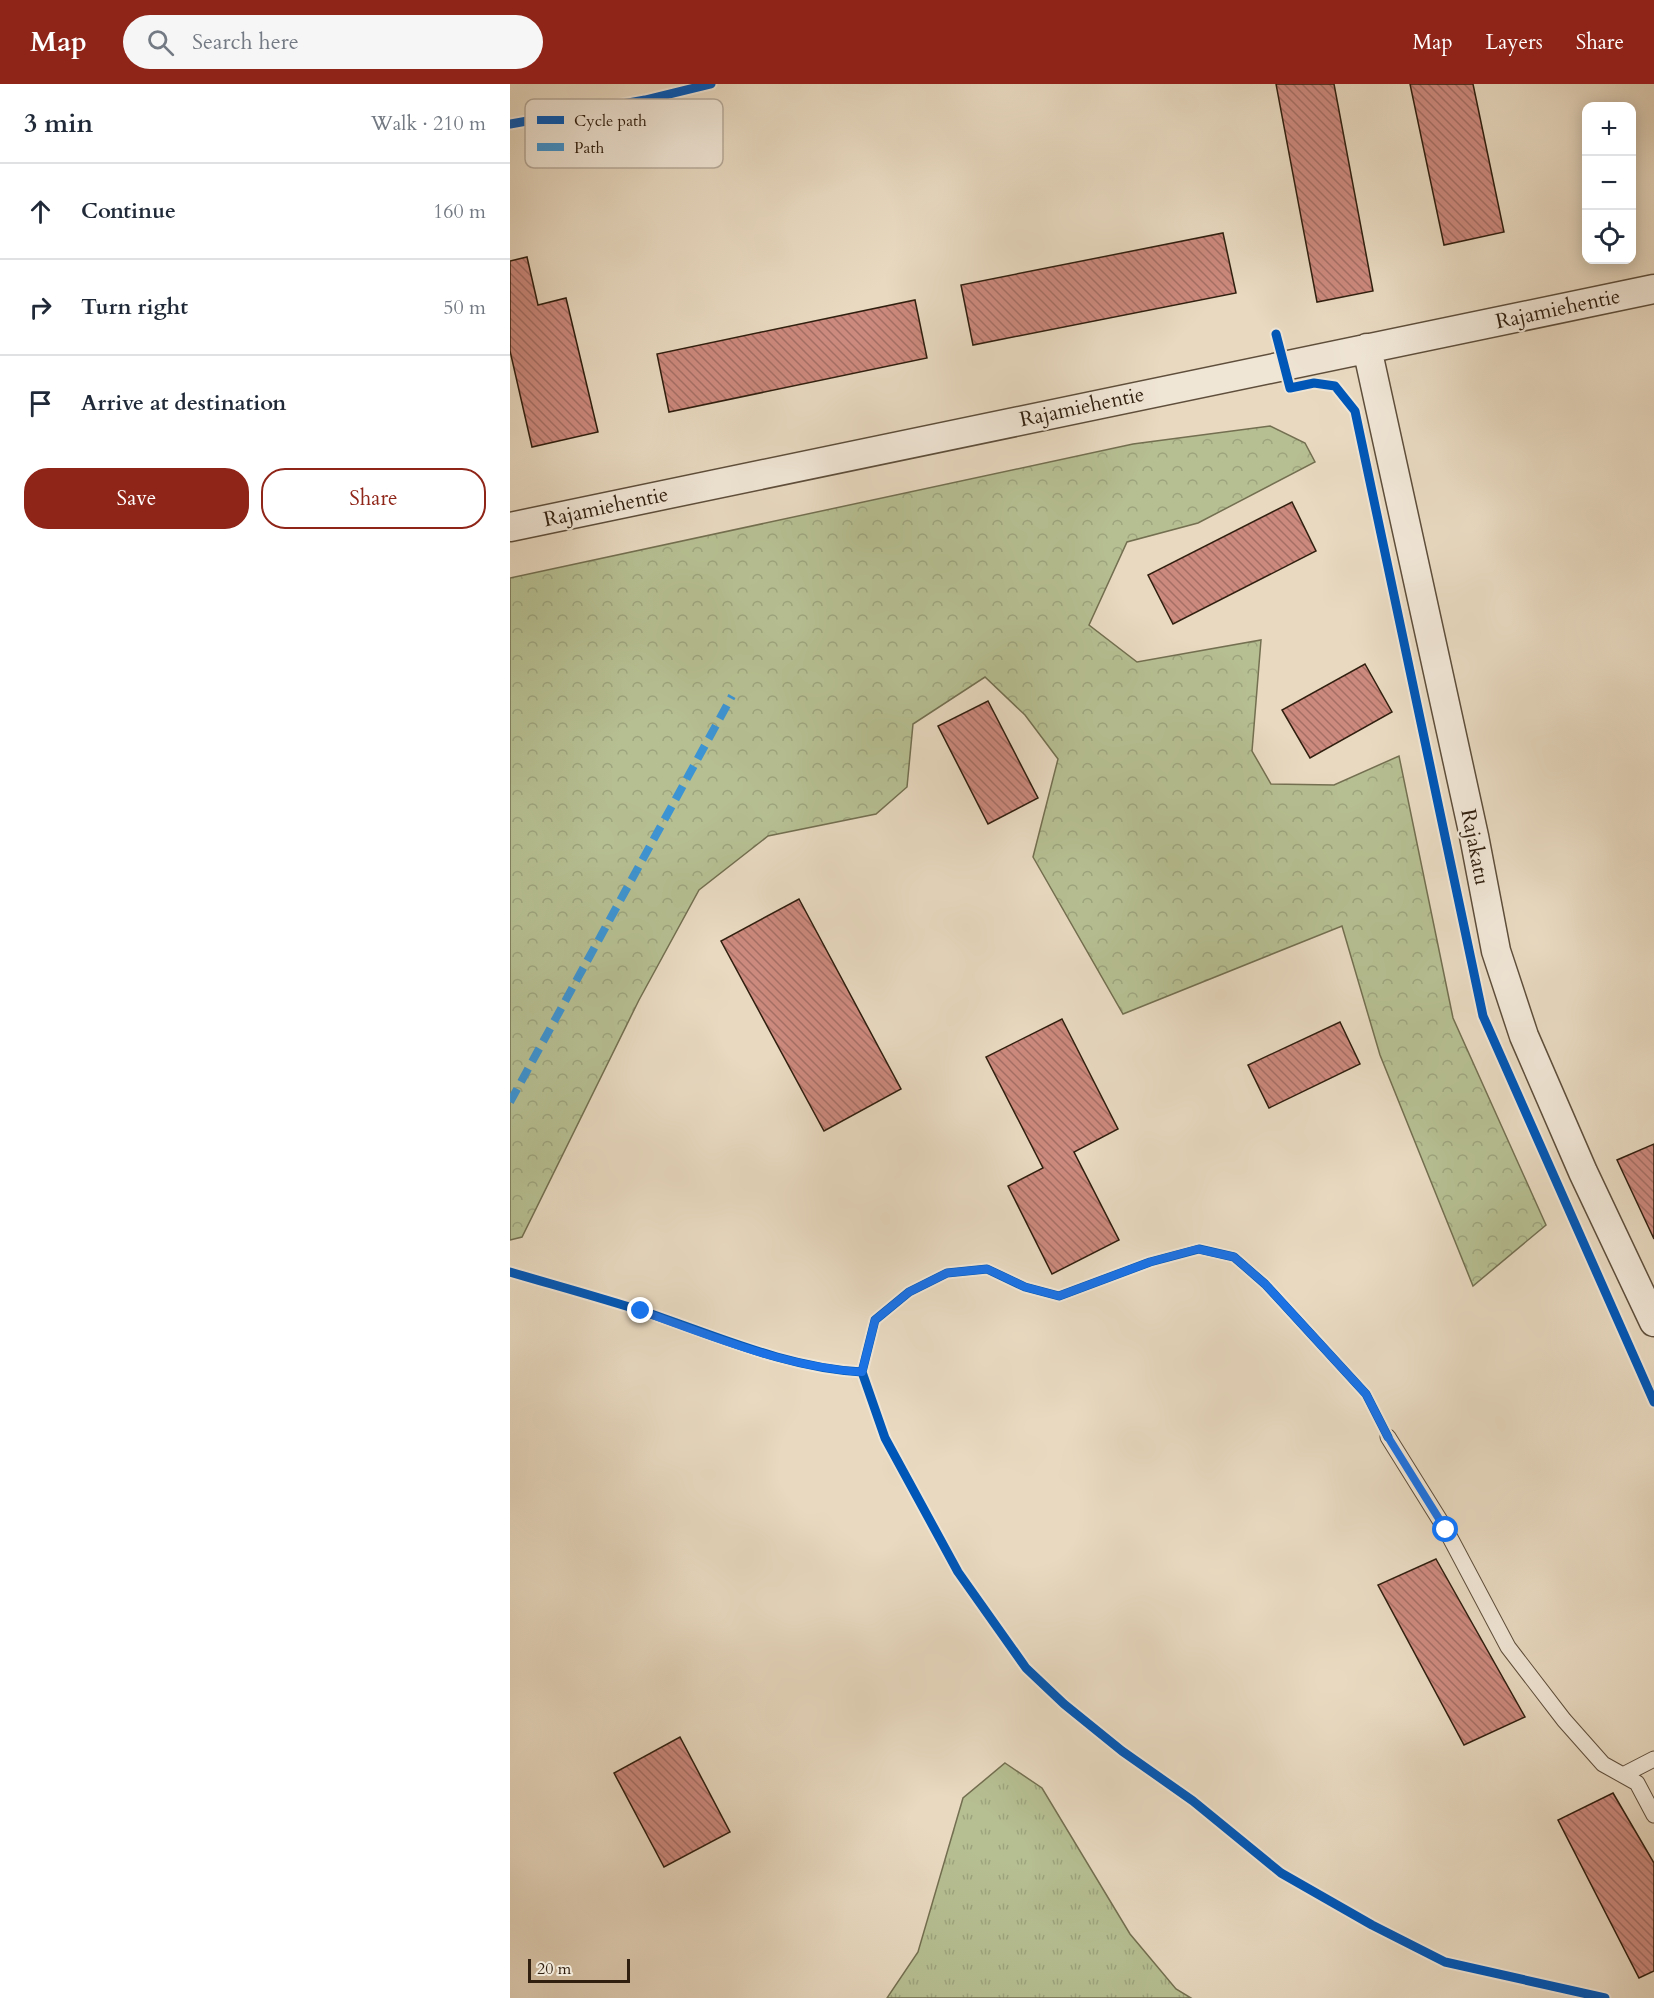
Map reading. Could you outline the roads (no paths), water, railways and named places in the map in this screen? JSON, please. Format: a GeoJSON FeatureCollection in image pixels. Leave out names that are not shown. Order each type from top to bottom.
{"type":"FeatureCollection","features":[{"type":"Feature","properties":{"kind":"street","name":"Rajamiehentie"},"geometry":{"type":"LineString","coordinates":[[510,527],[1654,289]]}},
{"type":"Feature","properties":{"kind":"street","name":"Rajakatu"},"geometry":{"type":"LineString","coordinates":[[1367,348],[1474,836],[1496,951],[1524,1036],[1583,1172],[1654,1322]]}},
{"type":"Feature","properties":{"kind":"lane"},"geometry":{"type":"LineString","coordinates":[[1388,1437],[1446,1530],[1508,1647],[1564,1720],[1604,1764],[1637,1783],[1654,1815]]}},
{"type":"Feature","properties":{"kind":"lane"},"geometry":{"type":"LineString","coordinates":[[1623,1775],[1654,1759]]}}]}
